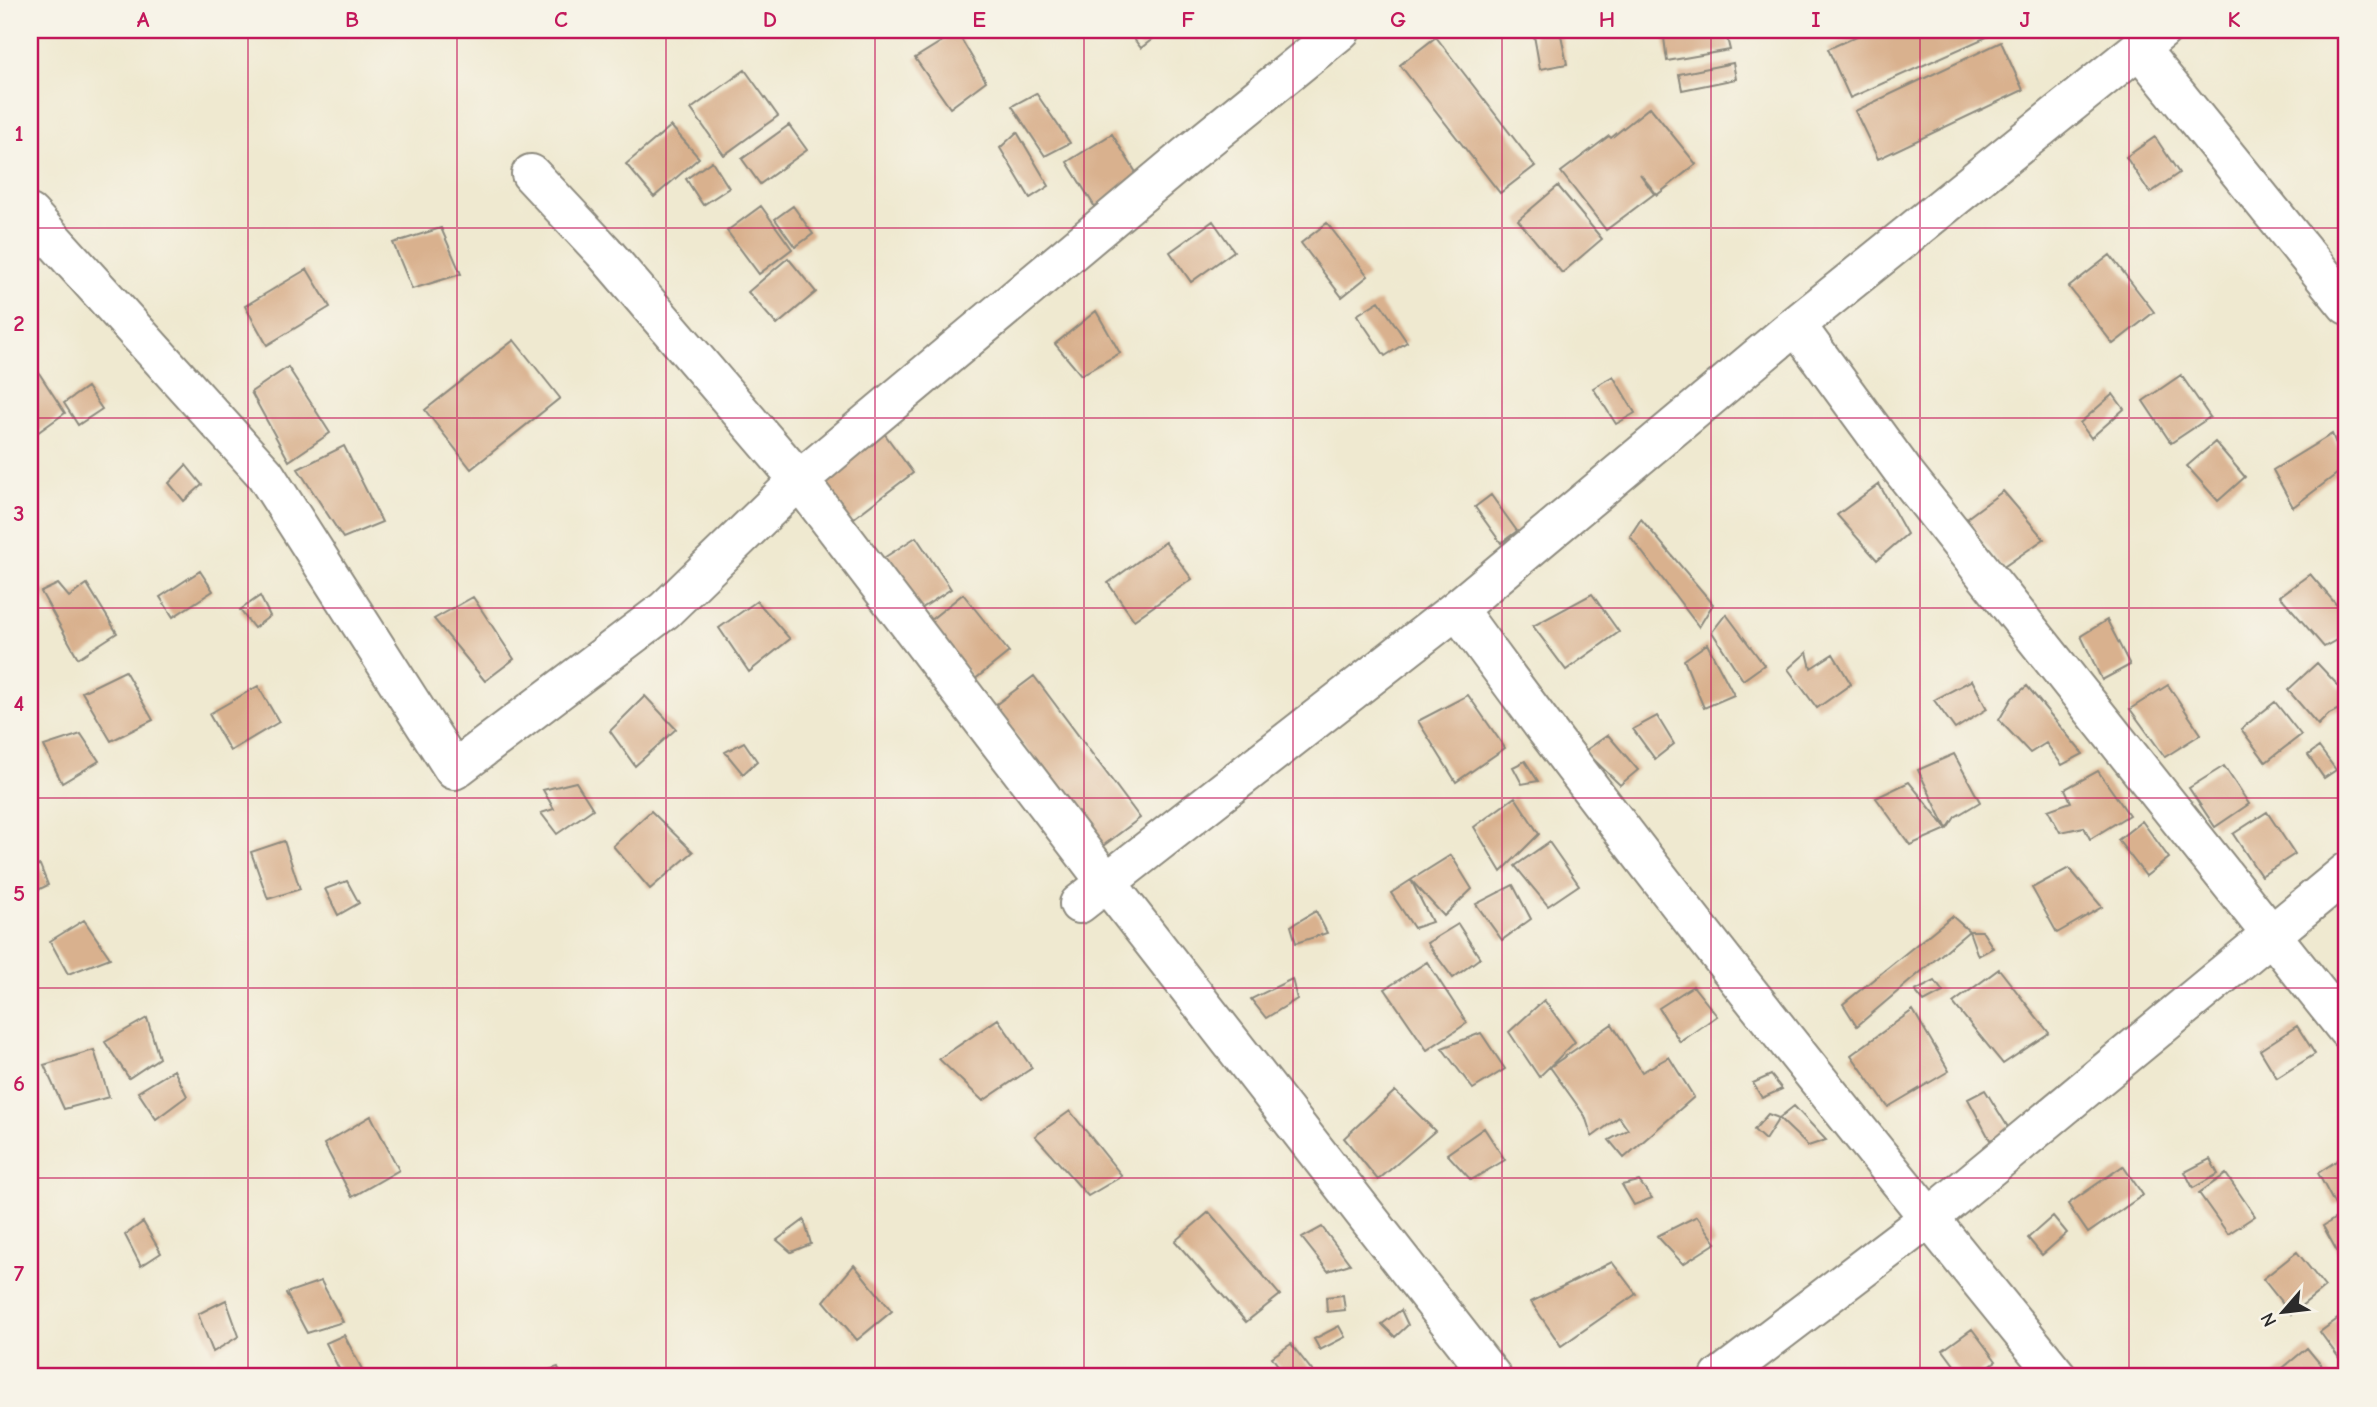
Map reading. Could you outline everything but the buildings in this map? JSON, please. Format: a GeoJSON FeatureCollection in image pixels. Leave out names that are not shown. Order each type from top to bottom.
{"type":"FeatureCollection","features":[{"type":"Feature","properties":{"kind":"street"},"geometry":{"type":"LineString","coordinates":[[30,214],[265,474],[454,770],[665,610],[799,480],[1341,30]]}},
{"type":"Feature","properties":{"kind":"street"},"geometry":{"type":"LineString","coordinates":[[1093,894],[1457,609],[1796,325],[2150,39],[2347,305]]}},
{"type":"Feature","properties":{"kind":"street"},"geometry":{"type":"LineString","coordinates":[[531,174],[603,250],[799,480],[1093,894],[1492,1377]]}},
{"type":"Feature","properties":{"kind":"street"},"geometry":{"type":"LineString","coordinates":[[1796,325],[1902,470],[2347,1030]]}},
{"type":"Feature","properties":{"kind":"street"},"geometry":{"type":"LineString","coordinates":[[1457,609],[1566,759],[2058,1377]]}},
{"type":"Feature","properties":{"kind":"street"},"geometry":{"type":"LineString","coordinates":[[1720,1377],[1929,1218],[2347,872]]}}]}
